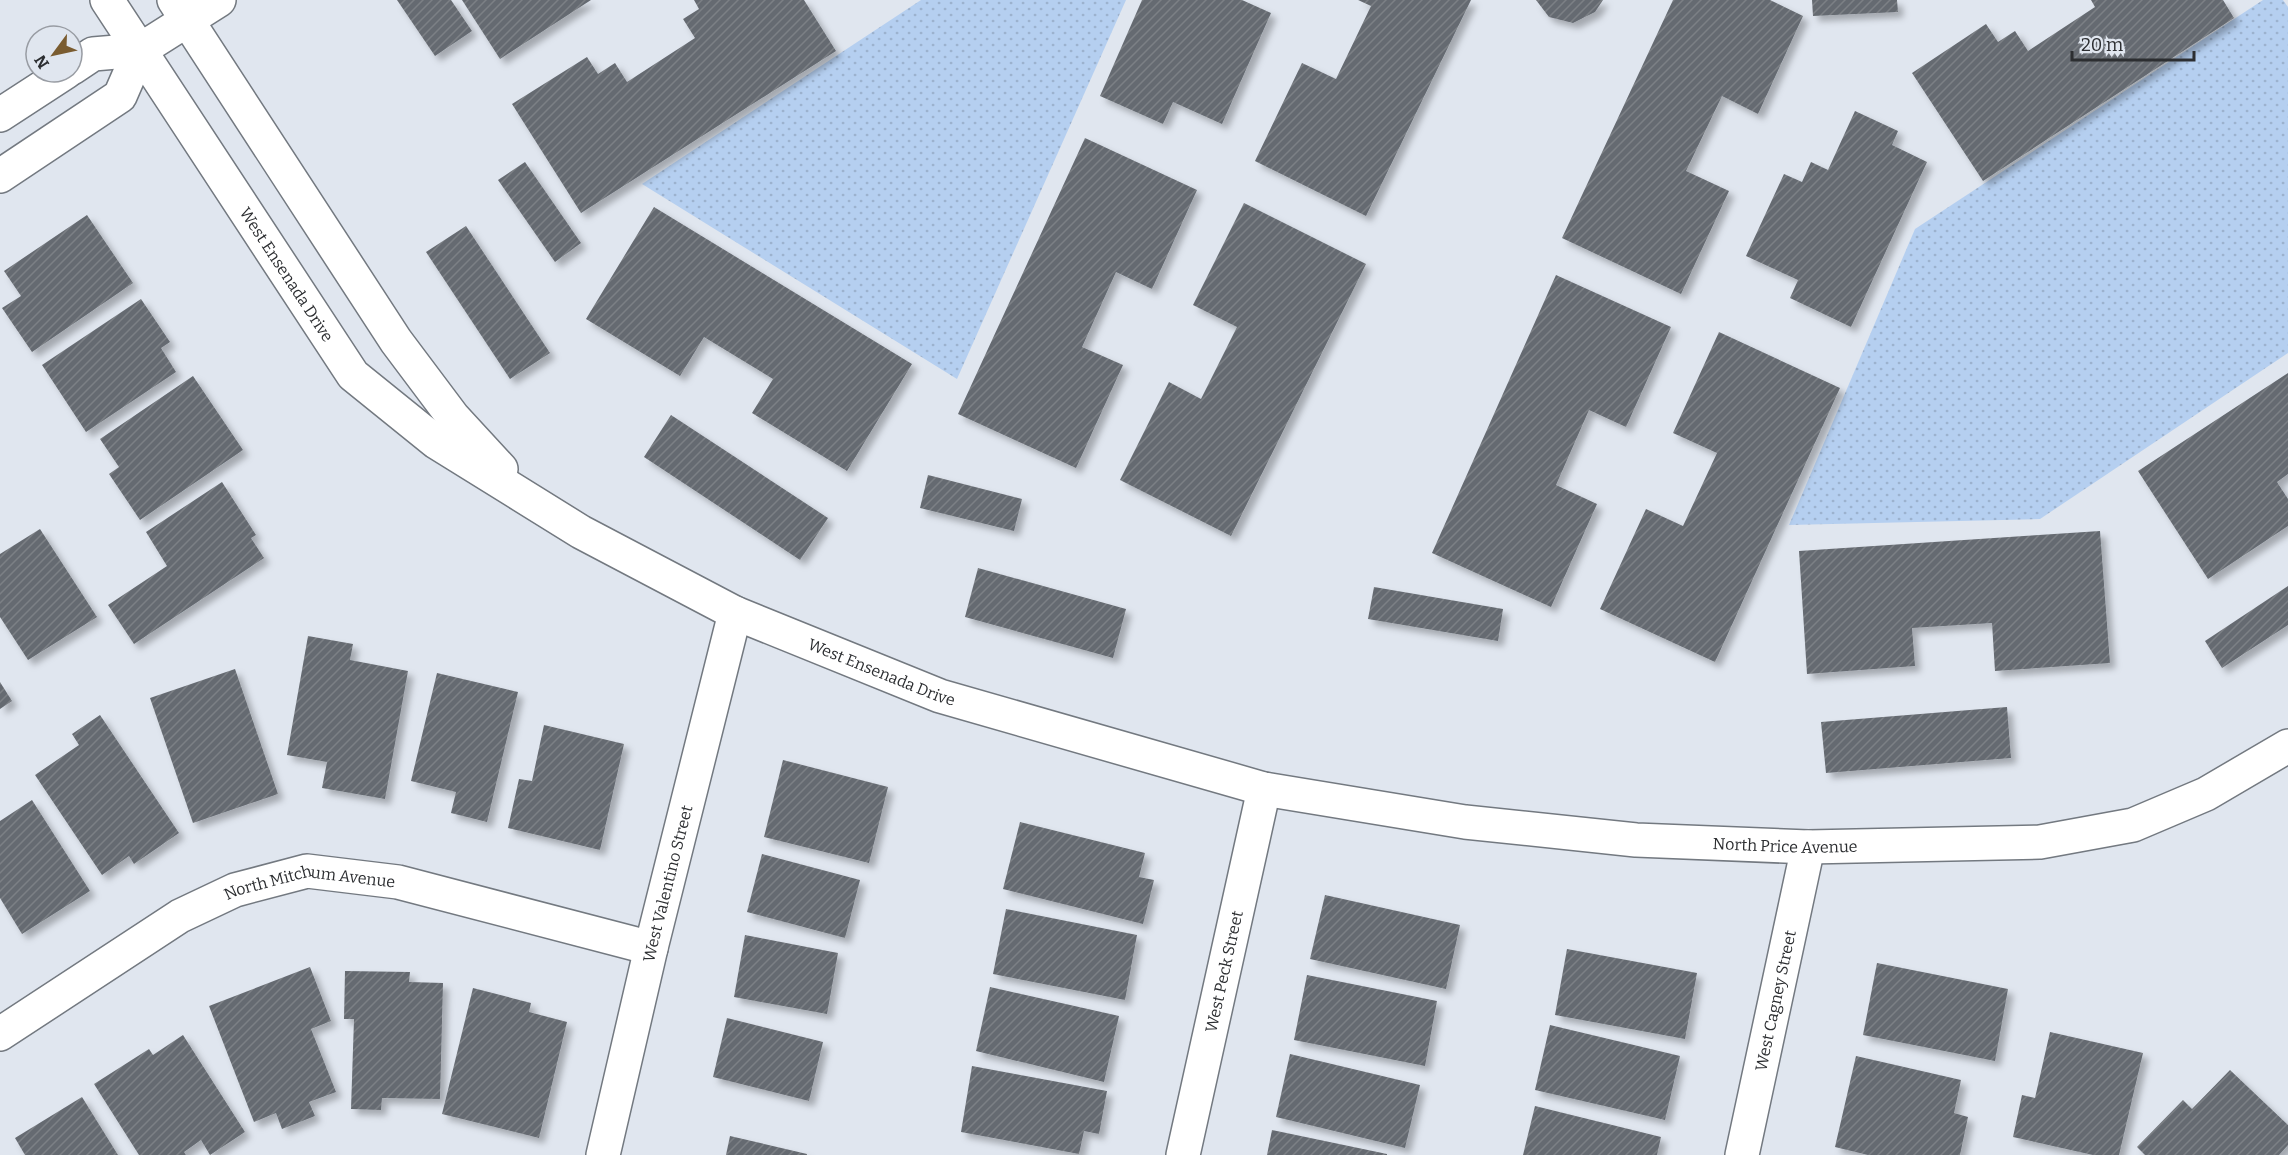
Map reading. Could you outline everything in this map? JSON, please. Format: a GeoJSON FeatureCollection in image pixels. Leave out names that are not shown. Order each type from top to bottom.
{"type":"FeatureCollection","features":[{"type":"Feature","properties":{"kind":"street","name":"West Ensenada Drive"},"geometry":{"type":"LineString","coordinates":[[107,0],[353,375],[436,442],[581,532],[735,613],[940,696],[1264,789]]}},
{"type":"Feature","properties":{"kind":"street"},"geometry":{"type":"LineString","coordinates":[[0,176],[120,96],[140,50],[181,10],[219,0]]}},
{"type":"Feature","properties":{"kind":"street","name":"West Ensenada Drive"},"geometry":{"type":"LineString","coordinates":[[181,10],[396,341],[453,417],[524,495]]}},
{"type":"Feature","properties":{"kind":"street"},"geometry":{"type":"LineString","coordinates":[[84,60],[93,54],[140,50]]}},
{"type":"Feature","properties":{"kind":"street"},"geometry":{"type":"LineString","coordinates":[[0,115],[48,84]]}},
{"type":"Feature","properties":{"kind":"street","name":"West Valentino Street"},"geometry":{"type":"LineString","coordinates":[[603,1155],[651,948],[735,613]]}},
{"type":"Feature","properties":{"kind":"street","name":"North Price Avenue"},"geometry":{"type":"LineString","coordinates":[[1264,789],[1465,822],[1636,840],[1809,847],[2040,842],[2133,825],[2206,794],[2288,746]]}},
{"type":"Feature","properties":{"kind":"street","name":"West Peck Street"},"geometry":{"type":"LineString","coordinates":[[1183,1155],[1264,789]]}},
{"type":"Feature","properties":{"kind":"street","name":"West Cagney Street"},"geometry":{"type":"LineString","coordinates":[[1742,1155],[1809,847]]}},
{"type":"Feature","properties":{"kind":"street","name":"North Mitchum Avenue"},"geometry":{"type":"LineString","coordinates":[[0,1034],[180,916],[235,890],[307,871],[398,882],[651,948]]}},
{"type":"Feature","properties":{"kind":"shaded area"},"geometry":{"type":"Polygon","coordinates":[[[921,0],[1126,0],[957,379],[642,184],[921,0]]]}},
{"type":"Feature","properties":{"kind":"shaded area"},"geometry":{"type":"Polygon","coordinates":[[[2263,0],[2283,0],[2288,7],[2288,353],[2040,519],[1789,525],[1915,229],[2263,0]]]}},
{"type":"Feature","properties":{"kind":"building"},"geometry":{"type":"Polygon","coordinates":[[[397,0],[451,0],[472,31],[435,56],[397,0]]]}},
{"type":"Feature","properties":{"kind":"building"},"geometry":{"type":"Polygon","coordinates":[[[462,0],[591,0],[500,59],[462,0]]]}},
{"type":"Feature","properties":{"kind":"building"},"geometry":{"type":"Polygon","coordinates":[[[694,0],[804,0],[836,51],[581,213],[512,104],[587,57],[598,74],[615,63],[627,82],[695,38],[683,19],[699,9],[694,0]]]}},
{"type":"Feature","properties":{"kind":"building"},"geometry":{"type":"Polygon","coordinates":[[[1142,0],[1242,0],[1271,13],[1222,124],[1173,102],[1163,124],[1100,96],[1142,0]]]}},
{"type":"Feature","properties":{"kind":"building"},"geometry":{"type":"Polygon","coordinates":[[[1358,0],[1471,0],[1366,216],[1255,161],[1302,63],[1336,79],[1371,6],[1358,0]]]}},
{"type":"Feature","properties":{"kind":"building"},"geometry":{"type":"Polygon","coordinates":[[[1536,0],[1603,0],[1595,12],[1573,23],[1549,17],[1536,0]]]}},
{"type":"Feature","properties":{"kind":"building"},"geometry":{"type":"Polygon","coordinates":[[[1673,0],[1770,0],[1803,16],[1758,114],[1722,96],[1686,171],[1729,191],[1681,294],[1562,238],[1673,0]]]}},
{"type":"Feature","properties":{"kind":"building"},"geometry":{"type":"Polygon","coordinates":[[[1812,0],[1897,0],[1898,12],[1813,16],[1812,0]]]}},
{"type":"Feature","properties":{"kind":"building"},"geometry":{"type":"Polygon","coordinates":[[[2091,0],[2223,0],[2234,18],[1983,181],[1912,73],[1986,24],[1998,42],[2015,31],[2028,51],[2095,7],[2091,0]]]}},
{"type":"Feature","properties":{"kind":"building"},"geometry":{"type":"Polygon","coordinates":[[[1855,111],[1898,131],[1892,145],[1927,162],[1851,327],[1790,298],[1798,280],[1746,256],[1784,174],[1802,182],[1811,162],[1828,170],[1855,111]]]}},
{"type":"Feature","properties":{"kind":"building"},"geometry":{"type":"Polygon","coordinates":[[[1085,138],[1197,190],[1152,289],[1116,272],[1082,347],[1123,365],[1076,468],[958,414],[1085,138]]]}},
{"type":"Feature","properties":{"kind":"building"},"geometry":{"type":"Polygon","coordinates":[[[525,162],[581,243],[555,262],[498,180],[525,162]]]}},
{"type":"Feature","properties":{"kind":"building"},"geometry":{"type":"Polygon","coordinates":[[[1244,203],[1366,264],[1231,536],[1120,480],[1169,382],[1201,399],[1237,327],[1193,305],[1244,203]]]}},
{"type":"Feature","properties":{"kind":"building"},"geometry":{"type":"Polygon","coordinates":[[[654,207],[912,364],[847,471],[752,413],[773,379],[704,337],[680,376],[586,319],[654,207]]]}},
{"type":"Feature","properties":{"kind":"building"},"geometry":{"type":"Polygon","coordinates":[[[87,215],[133,283],[32,352],[2,308],[21,296],[4,271],[87,215]]]}},
{"type":"Feature","properties":{"kind":"building"},"geometry":{"type":"Polygon","coordinates":[[[466,226],[550,353],[510,379],[426,252],[466,226]]]}},
{"type":"Feature","properties":{"kind":"building"},"geometry":{"type":"Polygon","coordinates":[[[1556,275],[1671,327],[1626,427],[1589,410],[1556,485],[1597,504],[1551,607],[1432,553],[1556,275]]]}},
{"type":"Feature","properties":{"kind":"building"},"geometry":{"type":"Polygon","coordinates":[[[141,299],[170,342],[161,348],[176,372],[86,432],[42,365],[141,299]]]}},
{"type":"Feature","properties":{"kind":"building"},"geometry":{"type":"Polygon","coordinates":[[[1719,332],[1840,388],[1715,662],[1600,609],[1646,509],[1683,526],[1717,453],[1673,433],[1719,332]]]}},
{"type":"Feature","properties":{"kind":"building"},"geometry":{"type":"Polygon","coordinates":[[[2288,373],[2288,474],[2277,482],[2288,499],[2288,526],[2208,579],[2138,471],[2288,373]]]}},
{"type":"Feature","properties":{"kind":"building"},"geometry":{"type":"Polygon","coordinates":[[[193,376],[243,450],[140,520],[109,474],[119,467],[100,439],[193,376]]]}},
{"type":"Feature","properties":{"kind":"building"},"geometry":{"type":"Polygon","coordinates":[[[671,415],[828,518],[800,560],[644,457],[671,415]]]}},
{"type":"Feature","properties":{"kind":"building"},"geometry":{"type":"Polygon","coordinates":[[[928,475],[1022,499],[1014,531],[920,508],[928,475]]]}},
{"type":"Feature","properties":{"kind":"building"},"geometry":{"type":"Polygon","coordinates":[[[222,482],[256,535],[251,538],[264,558],[134,644],[108,605],[167,566],[146,532],[222,482]]]}},
{"type":"Feature","properties":{"kind":"building"},"geometry":{"type":"Polygon","coordinates":[[[40,529],[97,617],[28,660],[0,617],[0,554],[40,529]]]}},
{"type":"Feature","properties":{"kind":"building"},"geometry":{"type":"Polygon","coordinates":[[[2100,531],[2110,663],[1995,671],[1992,623],[1912,628],[1915,666],[1807,674],[1799,551],[2100,531]]]}},
{"type":"Feature","properties":{"kind":"building"},"geometry":{"type":"Polygon","coordinates":[[[978,568],[1126,609],[1113,658],[965,617],[978,568]]]}},
{"type":"Feature","properties":{"kind":"building"},"geometry":{"type":"Polygon","coordinates":[[[2288,586],[2288,625],[2222,668],[2205,641],[2288,586]]]}},
{"type":"Feature","properties":{"kind":"building"},"geometry":{"type":"Polygon","coordinates":[[[1374,587],[1503,609],[1498,641],[1368,619],[1374,587]]]}},
{"type":"Feature","properties":{"kind":"building"},"geometry":{"type":"Polygon","coordinates":[[[308,636],[353,644],[350,660],[408,671],[385,799],[322,788],[327,762],[287,755],[308,636]]]}},
{"type":"Feature","properties":{"kind":"building"},"geometry":{"type":"Polygon","coordinates":[[[235,669],[278,794],[193,823],[150,698],[235,669]]]}},
{"type":"Feature","properties":{"kind":"building"},"geometry":{"type":"Polygon","coordinates":[[[437,673],[518,692],[487,822],[451,813],[456,792],[411,781],[437,673]]]}},
{"type":"Feature","properties":{"kind":"building"},"geometry":{"type":"Polygon","coordinates":[[[0,682],[12,701],[0,709],[0,682]]]}},
{"type":"Feature","properties":{"kind":"building"},"geometry":{"type":"Polygon","coordinates":[[[2007,707],[2011,758],[1826,773],[1821,722],[2007,707]]]}},
{"type":"Feature","properties":{"kind":"building"},"geometry":{"type":"Polygon","coordinates":[[[100,715],[179,833],[134,864],[129,856],[102,875],[35,775],[79,745],[72,734],[100,715]]]}},
{"type":"Feature","properties":{"kind":"building"},"geometry":{"type":"Polygon","coordinates":[[[544,725],[624,744],[600,850],[508,828],[519,779],[532,781],[544,725]]]}},
{"type":"Feature","properties":{"kind":"building"},"geometry":{"type":"Polygon","coordinates":[[[783,760],[888,787],[869,863],[764,837],[783,760]]]}},
{"type":"Feature","properties":{"kind":"building"},"geometry":{"type":"Polygon","coordinates":[[[32,800],[90,891],[22,934],[0,898],[0,821],[32,800]]]}},
{"type":"Feature","properties":{"kind":"building"},"geometry":{"type":"Polygon","coordinates":[[[1020,822],[1145,853],[1139,877],[1154,880],[1143,924],[1003,889],[1020,822]]]}},
{"type":"Feature","properties":{"kind":"building"},"geometry":{"type":"Polygon","coordinates":[[[762,854],[860,880],[845,938],[747,912],[762,854]]]}},
{"type":"Feature","properties":{"kind":"building"},"geometry":{"type":"Polygon","coordinates":[[[1325,895],[1460,925],[1446,989],[1310,959],[1325,895]]]}},
{"type":"Feature","properties":{"kind":"building"},"geometry":{"type":"Polygon","coordinates":[[[1006,909],[1137,935],[1125,1000],[993,974],[1006,909]]]}},
{"type":"Feature","properties":{"kind":"building"},"geometry":{"type":"Polygon","coordinates":[[[745,935],[838,953],[827,1014],[734,997],[745,935]]]}},
{"type":"Feature","properties":{"kind":"building"},"geometry":{"type":"Polygon","coordinates":[[[1567,949],[1697,973],[1685,1039],[1555,1015],[1567,949]]]}},
{"type":"Feature","properties":{"kind":"building"},"geometry":{"type":"Polygon","coordinates":[[[1877,963],[2008,989],[1995,1061],[1863,1035],[1877,963]]]}},
{"type":"Feature","properties":{"kind":"building"},"geometry":{"type":"Polygon","coordinates":[[[310,967],[331,1021],[311,1029],[336,1092],[309,1102],[315,1116],[282,1129],[276,1113],[254,1122],[209,1006],[310,967]]]}},
{"type":"Feature","properties":{"kind":"building"},"geometry":{"type":"Polygon","coordinates":[[[345,971],[410,972],[409,982],[443,983],[440,1099],[382,1098],[381,1110],[351,1109],[354,1019],[344,1019],[345,971]]]}},
{"type":"Feature","properties":{"kind":"building"},"geometry":{"type":"Polygon","coordinates":[[[1307,975],[1437,1001],[1425,1066],[1294,1040],[1307,975]]]}},
{"type":"Feature","properties":{"kind":"building"},"geometry":{"type":"Polygon","coordinates":[[[990,987],[1119,1016],[1104,1082],[976,1051],[990,987]]]}},
{"type":"Feature","properties":{"kind":"building"},"geometry":{"type":"Polygon","coordinates":[[[473,988],[531,1003],[529,1012],[567,1022],[539,1138],[442,1114],[473,988]]]}},
{"type":"Feature","properties":{"kind":"building"},"geometry":{"type":"Polygon","coordinates":[[[727,1018],[823,1042],[809,1101],[713,1077],[727,1018]]]}},
{"type":"Feature","properties":{"kind":"building"},"geometry":{"type":"Polygon","coordinates":[[[1550,1025],[1680,1056],[1665,1120],[1535,1090],[1550,1025]]]}},
{"type":"Feature","properties":{"kind":"building"},"geometry":{"type":"Polygon","coordinates":[[[2050,1032],[2143,1053],[2119,1155],[2093,1155],[2013,1137],[2022,1095],[2035,1098],[2050,1032]]]}},
{"type":"Feature","properties":{"kind":"building"},"geometry":{"type":"Polygon","coordinates":[[[183,1035],[245,1132],[210,1155],[201,1140],[184,1152],[186,1155],[139,1155],[94,1084],[149,1049],[153,1055],[183,1035]]]}},
{"type":"Feature","properties":{"kind":"building"},"geometry":{"type":"Polygon","coordinates":[[[1290,1054],[1420,1085],[1405,1148],[1276,1117],[1290,1054]]]}},
{"type":"Feature","properties":{"kind":"building"},"geometry":{"type":"Polygon","coordinates":[[[1856,1056],[1961,1080],[1954,1113],[1968,1117],[1960,1155],[1868,1155],[1835,1147],[1856,1056]]]}},
{"type":"Feature","properties":{"kind":"building"},"geometry":{"type":"Polygon","coordinates":[[[972,1066],[1107,1091],[1099,1134],[1084,1131],[1079,1154],[961,1132],[972,1066]]]}},
{"type":"Feature","properties":{"kind":"building"},"geometry":{"type":"Polygon","coordinates":[[[2230,1070],[2288,1125],[2288,1145],[2279,1155],[2145,1155],[2137,1147],[2183,1100],[2192,1109],[2230,1070]]]}},
{"type":"Feature","properties":{"kind":"building"},"geometry":{"type":"Polygon","coordinates":[[[82,1097],[118,1155],[25,1155],[15,1138],[82,1097]]]}},
{"type":"Feature","properties":{"kind":"building"},"geometry":{"type":"Polygon","coordinates":[[[1535,1106],[1661,1137],[1657,1155],[1523,1155],[1535,1106]]]}},
{"type":"Feature","properties":{"kind":"building"},"geometry":{"type":"Polygon","coordinates":[[[1272,1130],[1387,1154],[1387,1155],[1267,1155],[1272,1130]]]}},
{"type":"Feature","properties":{"kind":"building"},"geometry":{"type":"Polygon","coordinates":[[[730,1136],[807,1154],[807,1155],[726,1155],[730,1136]]]}}]}
